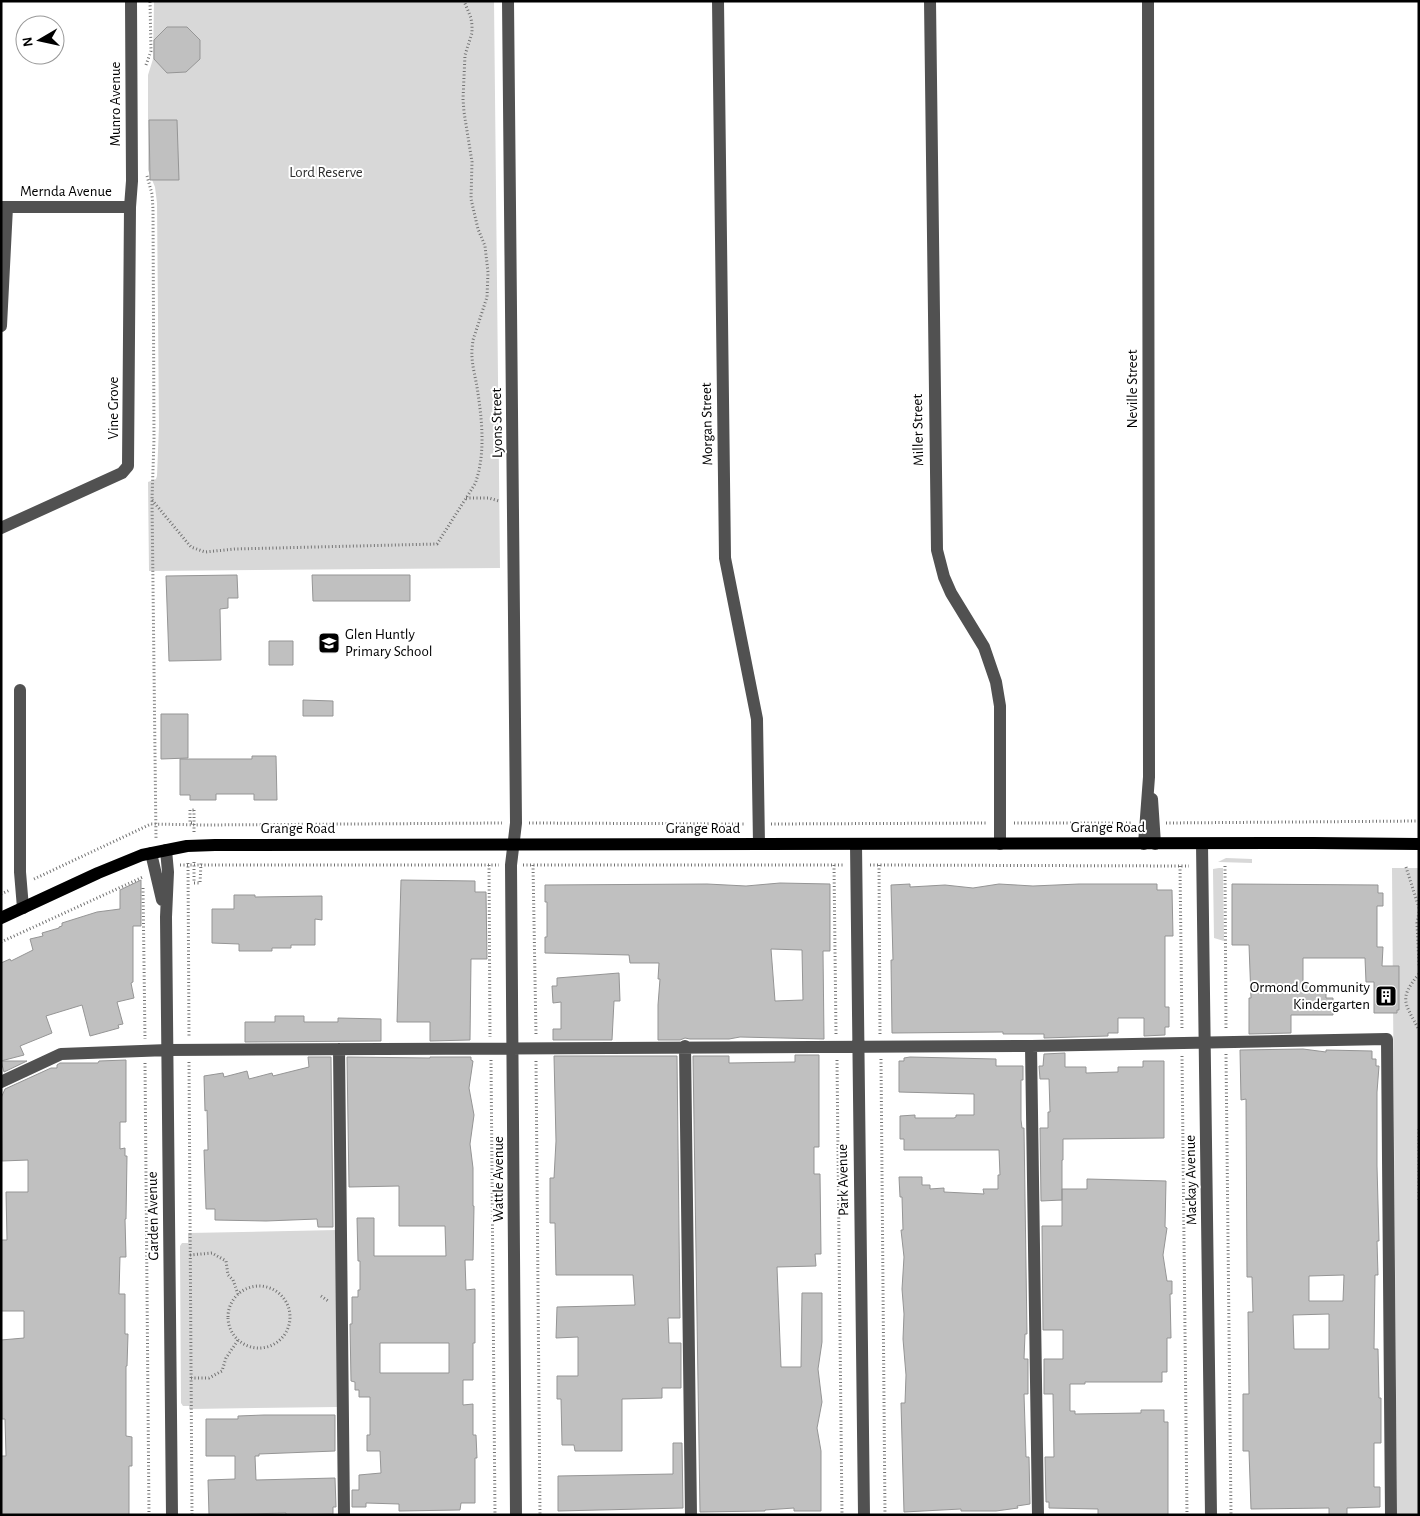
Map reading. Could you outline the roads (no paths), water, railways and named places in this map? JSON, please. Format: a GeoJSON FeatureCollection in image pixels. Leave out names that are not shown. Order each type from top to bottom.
{"type":"FeatureCollection","features":[{"type":"Feature","properties":{"kind":"main road","name":"Grange Road"},"geometry":{"type":"LineString","coordinates":[[1,918],[98,873],[158,851],[215,844],[1419,844]]}},
{"type":"Feature","properties":{"kind":"street","name":"Munro Avenue"},"geometry":{"type":"LineString","coordinates":[[130,207],[132,181],[131,1]]}},
{"type":"Feature","properties":{"kind":"street","name":"Lyons Street"},"geometry":{"type":"LineString","coordinates":[[508,1],[516,823],[514,844]]}},
{"type":"Feature","properties":{"kind":"street","name":"Morgan Street"},"geometry":{"type":"LineString","coordinates":[[718,1],[724,558],[757,719],[759,844]]}},
{"type":"Feature","properties":{"kind":"street","name":"Miller Street"},"geometry":{"type":"LineString","coordinates":[[930,1],[937,550],[951,593],[984,647],[996,682],[1000,706],[1000,844]]}},
{"type":"Feature","properties":{"kind":"street","name":"Neville Street"},"geometry":{"type":"LineString","coordinates":[[1148,1],[1149,844]]}},
{"type":"Feature","properties":{"kind":"street","name":"Mernda Avenue"},"geometry":{"type":"LineString","coordinates":[[4,207],[130,207]]}},
{"type":"Feature","properties":{"kind":"street"},"geometry":{"type":"LineString","coordinates":[[1,326],[4,207]]}},
{"type":"Feature","properties":{"kind":"street","name":"Vine Grove"},"geometry":{"type":"LineString","coordinates":[[1,528],[122,473],[128,466],[130,207]]}},
{"type":"Feature","properties":{"kind":"street"},"geometry":{"type":"LineString","coordinates":[[20,690],[21,885],[23,908]]}},
{"type":"Feature","properties":{"kind":"street","name":"Wattle Avenue"},"geometry":{"type":"LineString","coordinates":[[514,844],[511,865],[516,1515]]}},
{"type":"Feature","properties":{"kind":"street","name":"Park Avenue"},"geometry":{"type":"LineString","coordinates":[[856,844],[864,1515]]}},
{"type":"Feature","properties":{"kind":"street","name":"Mackay Avenue"},"geometry":{"type":"LineString","coordinates":[[1202,844],[1211,1515]]}},
{"type":"Feature","properties":{"kind":"street","name":"Garden Avenue"},"geometry":{"type":"LineString","coordinates":[[158,851],[166,917],[172,1515]]}},
{"type":"Feature","properties":{"kind":"street"},"geometry":{"type":"LineString","coordinates":[[1,1082],[61,1054],[168,1050],[536,1049],[685,1046],[1031,1046],[1387,1039],[1391,1515]]}},
{"type":"Feature","properties":{"kind":"street"},"geometry":{"type":"LineString","coordinates":[[685,1046],[691,1515]]}},
{"type":"Feature","properties":{"kind":"street"},"geometry":{"type":"LineString","coordinates":[[1031,1046],[1038,1515]]}},
{"type":"Feature","properties":{"kind":"street"},"geometry":{"type":"LineString","coordinates":[[339,1049],[344,1515]]}},
{"type":"Feature","properties":{"kind":"place","name":"Glen Huntly Primary School"},"geometry":{"type":"Point","coordinates":[329,643]}},
{"type":"Feature","properties":{"kind":"place","name":"Ormond Community Kindergarten"},"geometry":{"type":"Point","coordinates":[1386,996]}},
{"type":"Feature","properties":{"kind":"park label","name":"Lord Reserve"},"geometry":{"type":"Point","coordinates":[326,172]}}]}
